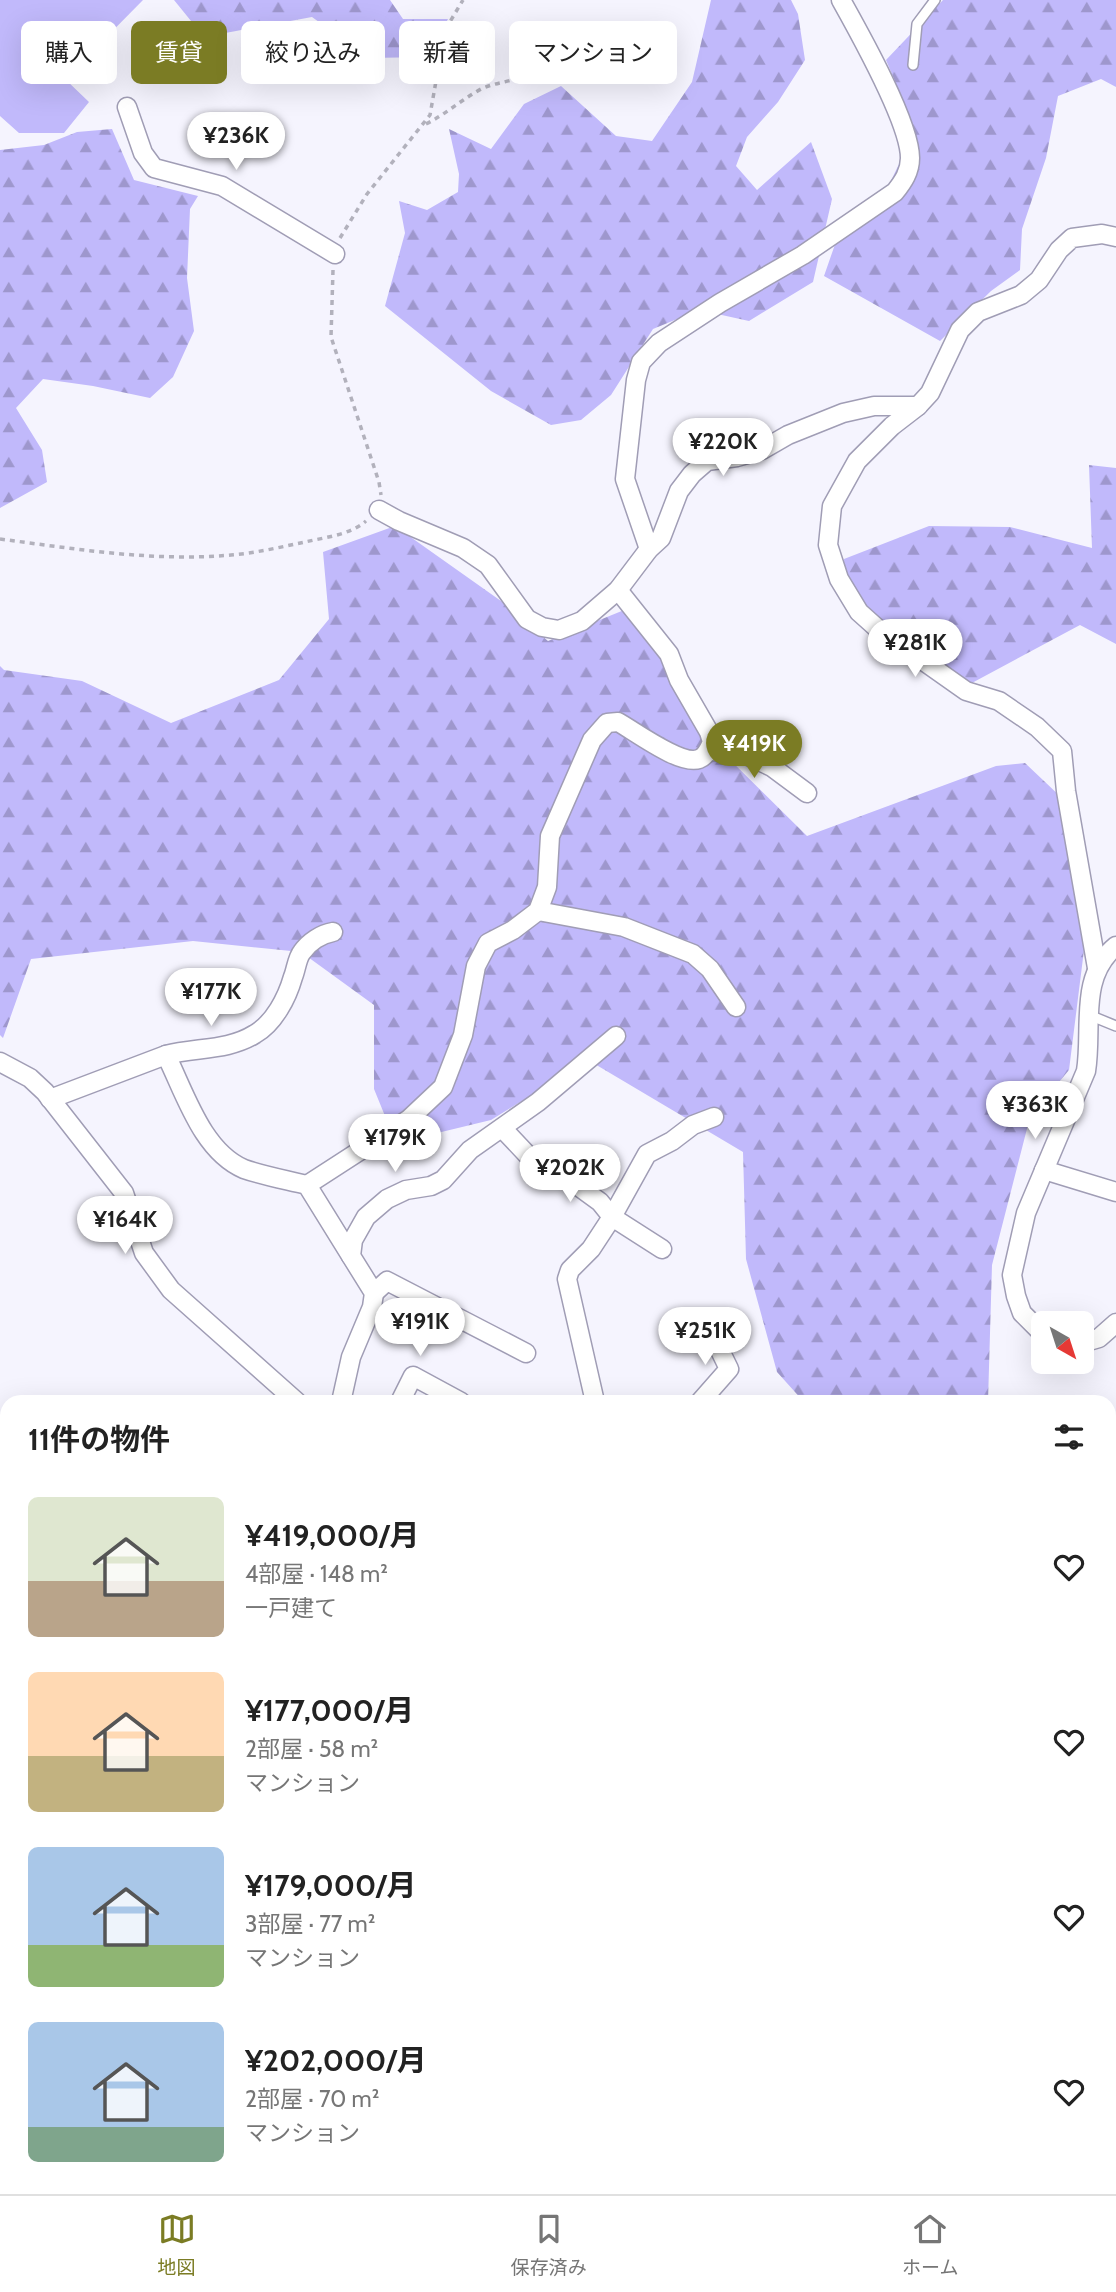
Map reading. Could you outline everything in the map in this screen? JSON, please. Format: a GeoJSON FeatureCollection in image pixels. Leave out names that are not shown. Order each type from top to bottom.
{"type":"FeatureCollection","features":[{"type":"Feature","properties":{"kind":"street"},"geometry":{"type":"LineString","coordinates":[[649,548],[625,478],[636,380],[641,362],[669,336],[803,255],[895,192],[906,178],[910,159],[907,141],[892,102],[841,0]]}},
{"type":"Feature","properties":{"kind":"street"},"geometry":{"type":"LineString","coordinates":[[127,107],[143,153],[154,168],[222,186],[335,254]]}},
{"type":"Feature","properties":{"kind":"street"},"geometry":{"type":"LineString","coordinates":[[1097,968],[1066,791],[1062,751],[1037,727],[999,701],[966,691],[878,629],[859,612],[839,579],[828,545],[832,506],[857,461],[930,393],[960,330],[978,313],[1021,295],[1039,280],[1059,250],[1072,238],[1102,234],[1116,237]]}},
{"type":"Feature","properties":{"kind":"street"},"geometry":{"type":"LineString","coordinates":[[379,510],[463,548],[488,565],[527,619],[542,627],[559,630],[582,621],[618,590],[649,548],[661,538],[680,491],[692,474],[707,461],[762,450],[788,435],[843,413],[874,406],[918,406]]}},
{"type":"Feature","properties":{"kind":"street"},"geometry":{"type":"LineString","coordinates":[[307,1185],[409,1119],[443,1087],[463,1035],[476,966],[488,943],[513,930],[538,911],[547,887],[550,836],[592,740],[607,723],[618,722],[684,760],[697,760],[708,751],[712,742],[709,732],[679,680],[669,654],[618,590]]}},
{"type":"Feature","properties":{"kind":"street"},"geometry":{"type":"LineString","coordinates":[[708,751],[740,752],[772,767],[807,793]]}},
{"type":"Feature","properties":{"kind":"street"},"geometry":{"type":"LineString","coordinates":[[538,911],[624,927],[693,954],[710,969],[736,1007]]}},
{"type":"Feature","properties":{"kind":"street"},"geometry":{"type":"LineString","coordinates":[[50,1098],[166,1055],[185,1050],[232,1046],[257,1033],[274,1016],[289,992],[302,952],[322,934],[333,932]]}},
{"type":"Feature","properties":{"kind":"street"},"geometry":{"type":"LineString","coordinates":[[1031,1322],[1022,1313],[1012,1275],[1026,1213],[1086,1071],[1090,1048],[1091,993],[1097,968],[1107,953],[1116,946]]}},
{"type":"Feature","properties":{"kind":"street"},"geometry":{"type":"LineString","coordinates":[[351,1256],[354,1240],[366,1217],[387,1199],[406,1190],[431,1186],[443,1180],[470,1150],[503,1129],[616,1036]]}},
{"type":"Feature","properties":{"kind":"street"},"geometry":{"type":"LineString","coordinates":[[166,1055],[200,1125],[218,1150],[243,1168],[307,1185],[374,1293]]}},
{"type":"Feature","properties":{"kind":"street"},"geometry":{"type":"LineString","coordinates":[[0,1062],[30,1078],[50,1098],[124,1193],[144,1253],[171,1290],[290,1395]]}},
{"type":"Feature","properties":{"kind":"street"},"geometry":{"type":"LineString","coordinates":[[594,1395],[567,1279],[570,1270],[591,1249],[647,1154],[672,1141],[693,1125],[714,1116]]}},
{"type":"Feature","properties":{"kind":"street"},"geometry":{"type":"LineString","coordinates":[[503,1129],[536,1164],[578,1186],[600,1202],[612,1217],[662,1250]]}},
{"type":"Feature","properties":{"kind":"street"},"geometry":{"type":"LineString","coordinates":[[1044,1170],[1116,1192]]}},
{"type":"Feature","properties":{"kind":"street"},"geometry":{"type":"LineString","coordinates":[[343,1395],[351,1357],[372,1307],[374,1293],[387,1281],[526,1353]]}},
{"type":"Feature","properties":{"kind":"street"},"geometry":{"type":"LineString","coordinates":[[1094,1339],[1116,1323]]}},
{"type":"Feature","properties":{"kind":"street"},"geometry":{"type":"LineString","coordinates":[[705,1395],[729,1369],[711,1332]]}},
{"type":"Feature","properties":{"kind":"street"},"geometry":{"type":"LineString","coordinates":[[404,1395],[414,1376],[448,1395]]}},
{"type":"Feature","properties":{"kind":"lane"},"geometry":{"type":"LineString","coordinates":[[913,65],[917,24],[935,0]]}},
{"type":"Feature","properties":{"kind":"lane"},"geometry":{"type":"LineString","coordinates":[[1089,1015],[1116,1026]]}},
{"type":"Feature","properties":{"kind":"path"},"geometry":{"type":"LineString","coordinates":[[0,539],[94,551],[230,555],[335,535],[359,527],[379,510],[382,501],[380,482],[331,337],[333,261],[342,233],[367,194],[430,115],[445,30],[463,0]]}},
{"type":"Feature","properties":{"kind":"path"},"geometry":{"type":"LineString","coordinates":[[423,125],[443,116],[457,103],[484,88],[509,80]]}},
{"type":"Feature","properties":{"kind":"green space"},"geometry":{"type":"Polygon","coordinates":[[[0,0],[143,0],[117,26],[117,21],[21,21],[21,84],[70,84],[89,102],[64,133],[19,133],[0,116],[0,0]]]}},
{"type":"Feature","properties":{"kind":"green space"},"geometry":{"type":"Polygon","coordinates":[[[174,0],[390,0],[403,19],[448,19],[399,21],[399,57],[385,58],[385,21],[318,21],[312,17],[290,21],[241,21],[241,30],[227,33],[227,21],[191,21],[174,0]]]}},
{"type":"Feature","properties":{"kind":"green space"},"geometry":{"type":"Polygon","coordinates":[[[711,0],[791,0],[798,14],[805,60],[778,102],[747,137],[736,166],[757,190],[811,142],[832,199],[813,282],[749,321],[699,310],[653,329],[611,395],[581,420],[551,425],[491,391],[385,306],[405,233],[399,201],[427,210],[458,192],[459,174],[449,129],[491,149],[524,104],[561,86],[616,136],[652,141],[692,82],[711,0]]]}},
{"type":"Feature","properties":{"kind":"green space"},"geometry":{"type":"Polygon","coordinates":[[[943,0],[1116,0],[1116,87],[1101,79],[1058,96],[1046,158],[1022,229],[1020,270],[991,291],[940,341],[824,276],[840,230],[875,214],[911,139],[902,98],[886,60],[943,0]]]}},
{"type":"Feature","properties":{"kind":"green space"},"geometry":{"type":"Polygon","coordinates":[[[112,129],[134,180],[198,196],[190,209],[187,278],[194,331],[173,377],[150,398],[43,379],[16,408],[42,450],[47,482],[0,508],[0,150],[44,145],[77,132],[112,129]]]}},
{"type":"Feature","properties":{"kind":"green space"},"geometry":{"type":"Polygon","coordinates":[[[1089,465],[1116,468],[1116,644],[1080,625],[970,684],[890,631],[845,583],[844,559],[929,526],[1010,527],[1092,548],[1089,465]]]}},
{"type":"Feature","properties":{"kind":"green space"},"geometry":{"type":"Polygon","coordinates":[[[395,526],[501,601],[548,641],[634,606],[712,742],[807,836],[996,766],[1025,763],[1063,799],[1086,934],[1069,1070],[1030,1117],[992,1265],[988,1395],[798,1395],[777,1372],[746,1259],[743,1152],[588,1060],[491,1120],[396,1143],[374,1089],[374,1005],[301,952],[193,941],[31,959],[3,1038],[0,1035],[0,666],[4,670],[82,681],[171,723],[279,680],[329,619],[323,552],[395,526]]]}}]}
